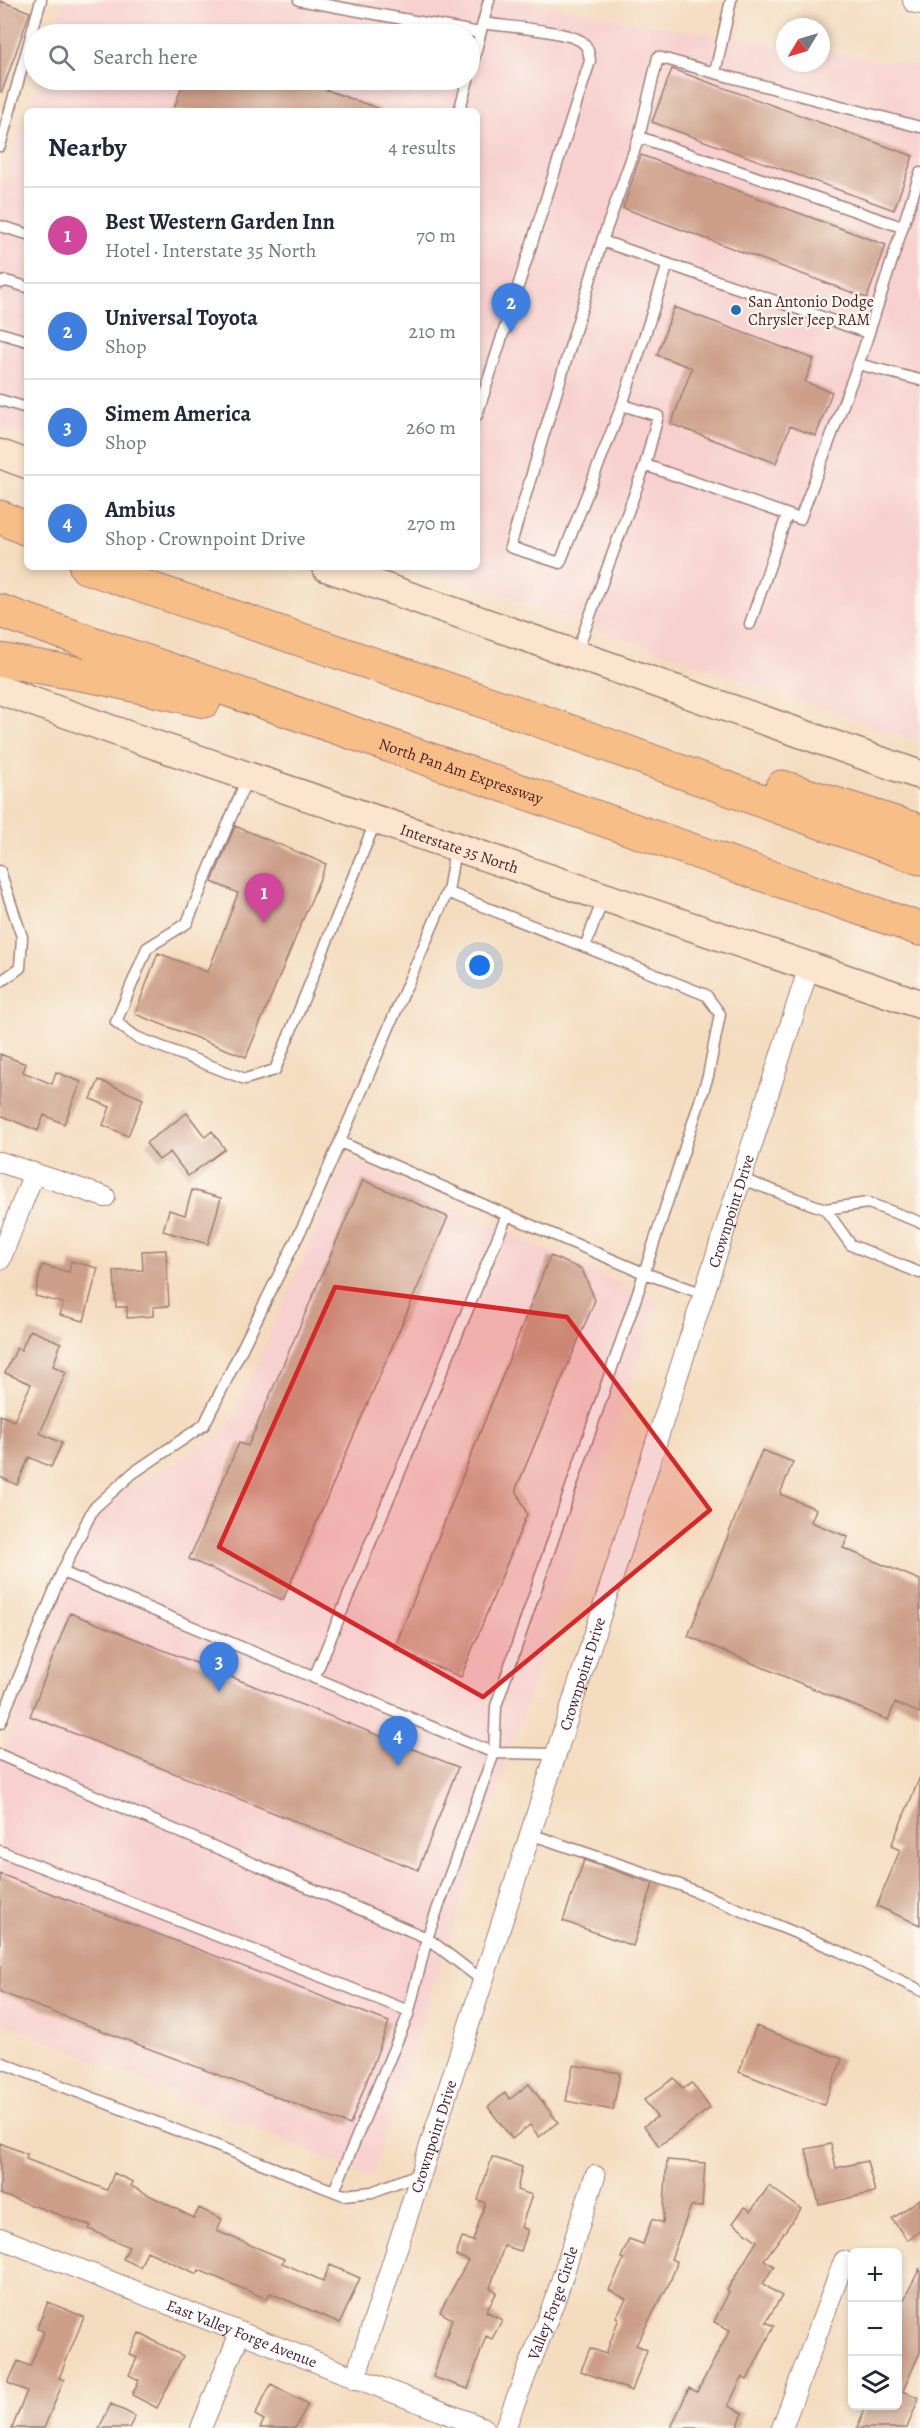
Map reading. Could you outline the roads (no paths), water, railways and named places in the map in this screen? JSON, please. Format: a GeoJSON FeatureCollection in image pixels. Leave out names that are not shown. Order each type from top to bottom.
{"type":"FeatureCollection","features":[{"type":"Feature","properties":{"kind":"highway"},"geometry":{"type":"LineString","coordinates":[[0,517],[24,528]]}},
{"type":"Feature","properties":{"kind":"highway"},"geometry":{"type":"LineString","coordinates":[[0,538],[24,546]]}},
{"type":"Feature","properties":{"kind":"highway"},"geometry":{"type":"LineString","coordinates":[[95,570],[530,717],[920,858]]}},
{"type":"Feature","properties":{"kind":"highway"},"geometry":{"type":"LineString","coordinates":[[123,570],[225,614]]}},
{"type":"Feature","properties":{"kind":"highway","name":"North Pan Am Expressway"},"geometry":{"type":"LineString","coordinates":[[0,611],[920,929]]}},
{"type":"Feature","properties":{"kind":"highway"},"geometry":{"type":"LineString","coordinates":[[0,660],[103,679],[241,711],[334,726]]}},
{"type":"Feature","properties":{"kind":"highway"},"geometry":{"type":"LineString","coordinates":[[530,717],[834,802],[920,831]]}},
{"type":"Feature","properties":{"kind":"highway"},"geometry":{"type":"LineString","coordinates":[[646,833],[920,953]]}},
{"type":"Feature","properties":{"kind":"main road"},"geometry":{"type":"LineString","coordinates":[[0,454],[24,463]]}},
{"type":"Feature","properties":{"kind":"main road"},"geometry":{"type":"LineString","coordinates":[[335,570],[920,775]]}},
{"type":"Feature","properties":{"kind":"main road","name":"Interstate 35 North"},"geometry":{"type":"LineString","coordinates":[[0,690],[920,1004]]}},
{"type":"Feature","properties":{"kind":"street","name":"Crownpoint Drive"},"geometry":{"type":"LineString","coordinates":[[355,2379],[809,967]]}},
{"type":"Feature","properties":{"kind":"street"},"geometry":{"type":"LineString","coordinates":[[0,1162],[105,1197]]}},
{"type":"Feature","properties":{"kind":"street"},"geometry":{"type":"LineString","coordinates":[[0,1260],[34,1173]]}},
{"type":"Feature","properties":{"kind":"street","name":"Valley Forge Circle"},"geometry":{"type":"LineString","coordinates":[[505,2428],[556,2297],[595,2176]]}},
{"type":"Feature","properties":{"kind":"street","name":"East Valley Forge Avenue"},"geometry":{"type":"LineString","coordinates":[[2,2243],[484,2428]]}},
{"type":"Feature","properties":{"kind":"street"},"geometry":{"type":"LineString","coordinates":[[782,2428],[844,2261]]}},
{"type":"Feature","properties":{"kind":"street"},"geometry":{"type":"LineString","coordinates":[[201,2428],[240,2333]]}},
{"type":"Feature","properties":{"kind":"lane"},"geometry":{"type":"LineString","coordinates":[[34,24],[41,0]]}},
{"type":"Feature","properties":{"kind":"lane"},"geometry":{"type":"LineString","coordinates":[[299,0],[456,24]]}},
{"type":"Feature","properties":{"kind":"lane"},"geometry":{"type":"LineString","coordinates":[[480,36],[489,0]]}},
{"type":"Feature","properties":{"kind":"lane"},"geometry":{"type":"LineString","coordinates":[[715,73],[731,0]]}},
{"type":"Feature","properties":{"kind":"lane"},"geometry":{"type":"LineString","coordinates":[[480,406],[590,61],[589,50],[581,41],[567,36],[482,28]]}},
{"type":"Feature","properties":{"kind":"lane"},"geometry":{"type":"LineString","coordinates":[[668,264],[622,405],[560,563],[510,547],[602,241],[639,137],[658,57],[920,127]]}},
{"type":"Feature","properties":{"kind":"lane"},"geometry":{"type":"LineString","coordinates":[[0,146],[24,61]]}},
{"type":"Feature","properties":{"kind":"lane"},"geometry":{"type":"LineString","coordinates":[[460,108],[465,90]]}},
{"type":"Feature","properties":{"kind":"lane"},"geometry":{"type":"LineString","coordinates":[[639,137],[902,226]]}},
{"type":"Feature","properties":{"kind":"lane"},"geometry":{"type":"LineString","coordinates":[[645,465],[800,519],[858,364],[920,173]]}},
{"type":"Feature","properties":{"kind":"lane"},"geometry":{"type":"LineString","coordinates":[[0,226],[24,233]]}},
{"type":"Feature","properties":{"kind":"lane"},"geometry":{"type":"LineString","coordinates":[[602,241],[868,333]]}},
{"type":"Feature","properties":{"kind":"lane"},"geometry":{"type":"LineString","coordinates":[[0,283],[6,281],[24,285]]}},
{"type":"Feature","properties":{"kind":"lane"},"geometry":{"type":"LineString","coordinates":[[0,333],[24,340]]}},
{"type":"Feature","properties":{"kind":"lane"},"geometry":{"type":"LineString","coordinates":[[858,364],[920,380]]}},
{"type":"Feature","properties":{"kind":"lane"},"geometry":{"type":"LineString","coordinates":[[0,400],[24,407]]}},
{"type":"Feature","properties":{"kind":"lane"},"geometry":{"type":"LineString","coordinates":[[576,655],[645,465],[658,416],[622,405]]}},
{"type":"Feature","properties":{"kind":"lane"},"geometry":{"type":"LineString","coordinates":[[750,624],[787,515]]}},
{"type":"Feature","properties":{"kind":"lane"},"geometry":{"type":"LineString","coordinates":[[248,776],[187,923],[147,948],[116,1022],[136,1037],[245,1078],[275,1070],[376,820]]}},
{"type":"Feature","properties":{"kind":"lane"},"geometry":{"type":"LineString","coordinates":[[0,1723],[62,1572],[93,1509],[133,1473],[204,1425],[308,1216],[448,892],[455,847]]}},
{"type":"Feature","properties":{"kind":"lane"},"geometry":{"type":"LineString","coordinates":[[0,871],[22,937],[21,968],[0,982]]}},
{"type":"Feature","properties":{"kind":"lane"},"geometry":{"type":"LineString","coordinates":[[334,2191],[409,2011],[427,1938],[494,1753],[496,1706],[644,1273],[708,1076],[720,1014],[706,995],[448,892]]}},
{"type":"Feature","properties":{"kind":"lane"},"geometry":{"type":"LineString","coordinates":[[585,946],[604,897]]}},
{"type":"Feature","properties":{"kind":"lane"},"geometry":{"type":"LineString","coordinates":[[340,1142],[644,1273],[704,1294]]}},
{"type":"Feature","properties":{"kind":"lane"},"geometry":{"type":"LineString","coordinates":[[741,1179],[825,1209],[868,1203],[920,1222]]}},
{"type":"Feature","properties":{"kind":"lane"},"geometry":{"type":"LineString","coordinates":[[825,1209],[851,1245],[920,1273]]}},
{"type":"Feature","properties":{"kind":"lane"},"geometry":{"type":"LineString","coordinates":[[314,1678],[507,1215]]}},
{"type":"Feature","properties":{"kind":"lane"},"geometry":{"type":"LineString","coordinates":[[62,1572],[494,1753],[556,1754]]}},
{"type":"Feature","properties":{"kind":"lane"},"geometry":{"type":"LineString","coordinates":[[0,1755],[427,1938],[483,1981]]}},
{"type":"Feature","properties":{"kind":"lane"},"geometry":{"type":"LineString","coordinates":[[530,1834],[680,1885],[839,1951],[920,1990]]}},
{"type":"Feature","properties":{"kind":"lane"},"geometry":{"type":"LineString","coordinates":[[0,1851],[409,2011]]}},
{"type":"Feature","properties":{"kind":"lane"},"geometry":{"type":"LineString","coordinates":[[0,2062],[344,2195],[372,2192],[421,2173]]}},
{"type":"Feature","properties":{"kind":"place","name":"San Antonio Dodge Chrysler Jeep RAM"},"geometry":{"type":"Point","coordinates":[736,310]}},
{"type":"Feature","properties":{"kind":"place","name":"Universal Toyota"},"geometry":{"type":"Point","coordinates":[511,333]}},
{"type":"Feature","properties":{"kind":"place","name":"Best Western Garden Inn"},"geometry":{"type":"Point","coordinates":[264,923]}},
{"type":"Feature","properties":{"kind":"place","name":"Simem America"},"geometry":{"type":"Point","coordinates":[219,1692]}},
{"type":"Feature","properties":{"kind":"place","name":"Ambius"},"geometry":{"type":"Point","coordinates":[398,1766]}}]}
